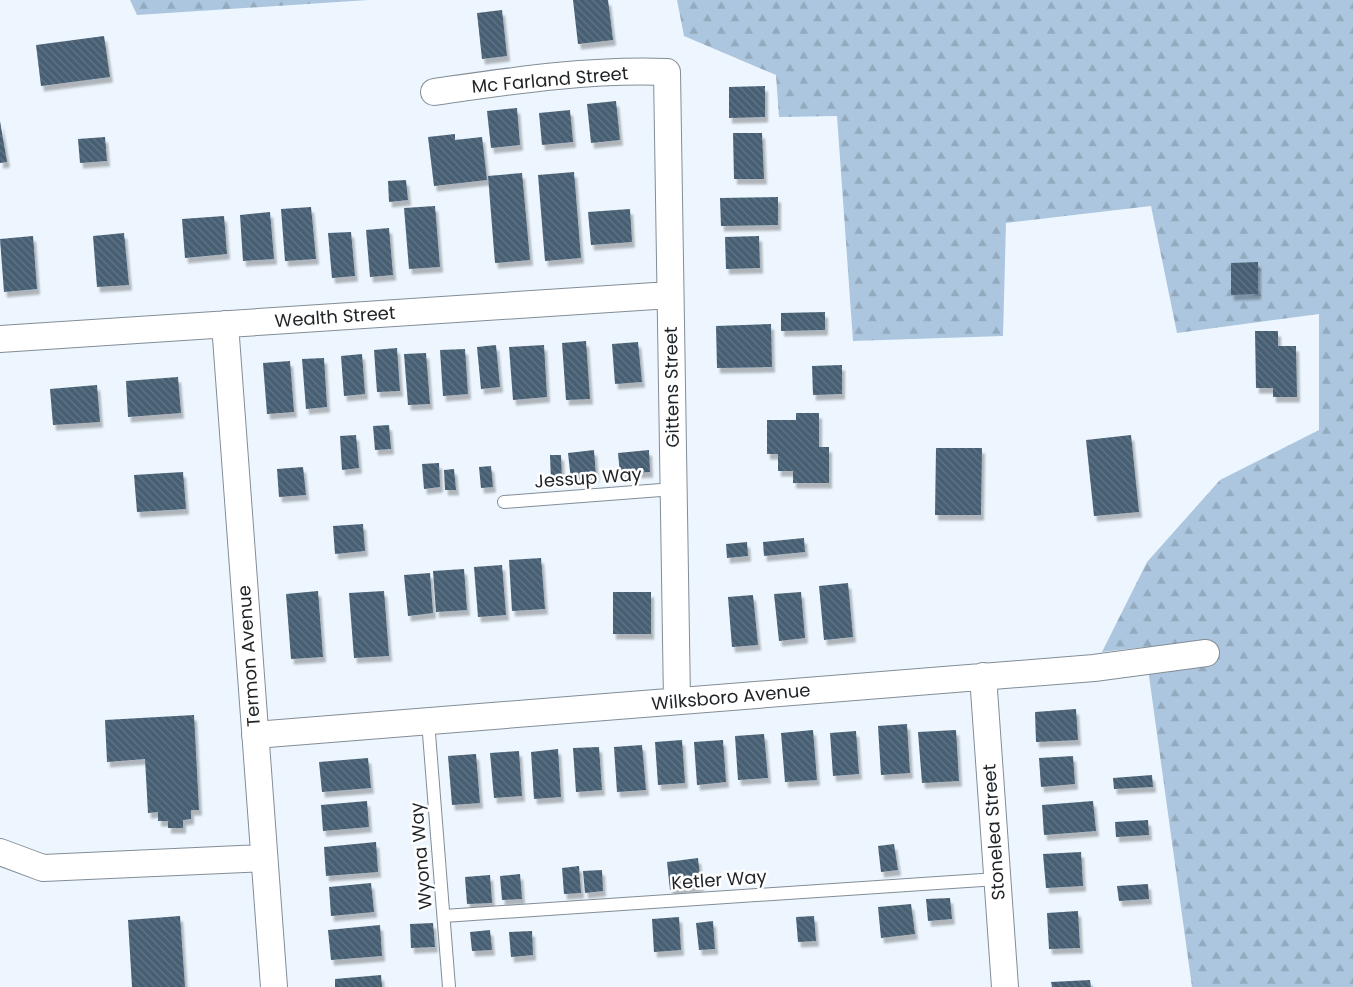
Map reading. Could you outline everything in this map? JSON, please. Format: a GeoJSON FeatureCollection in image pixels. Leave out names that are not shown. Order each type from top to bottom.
{"type":"FeatureCollection","features":[{"type":"Feature","properties":{"kind":"street","name":"Mc Farland Street"},"geometry":{"type":"LineString","coordinates":[[434,92],[557,75],[626,71],[667,72]]}},
{"type":"Feature","properties":{"kind":"street","name":"Gittens Street"},"geometry":{"type":"LineString","coordinates":[[667,72],[678,701]]}},
{"type":"Feature","properties":{"kind":"street","name":"Wealth Street"},"geometry":{"type":"LineString","coordinates":[[0,339],[670,294]]}},
{"type":"Feature","properties":{"kind":"street","name":"Termon Avenue"},"geometry":{"type":"LineString","coordinates":[[225,324],[274,987]]}},
{"type":"Feature","properties":{"kind":"street","name":"Wilksboro Avenue"},"geometry":{"type":"LineString","coordinates":[[255,735],[1094,668],[1206,653]]}},
{"type":"Feature","properties":{"kind":"street","name":"Stonelea Street"},"geometry":{"type":"LineString","coordinates":[[984,676],[1005,987]]}},
{"type":"Feature","properties":{"kind":"street"},"geometry":{"type":"LineString","coordinates":[[0,852],[43,868],[264,858]]}},
{"type":"Feature","properties":{"kind":"lane","name":"Jessup Way"},"geometry":{"type":"LineString","coordinates":[[504,502],[674,489]]}},
{"type":"Feature","properties":{"kind":"lane","name":"Wyona Way"},"geometry":{"type":"LineString","coordinates":[[428,721],[449,987]]}},
{"type":"Feature","properties":{"kind":"lane","name":"Ketler Way"},"geometry":{"type":"LineString","coordinates":[[444,916],[998,880]]}},
{"type":"Feature","properties":{"kind":"green space"},"geometry":{"type":"Polygon","coordinates":[[[130,0],[368,0],[137,15],[130,0]]]}},
{"type":"Feature","properties":{"kind":"green space"},"geometry":{"type":"Polygon","coordinates":[[[677,0],[1353,0],[1353,987],[1192,987],[1145,647],[1102,652],[1147,562],[1220,480],[1319,430],[1319,314],[1177,333],[1151,206],[1006,223],[1003,336],[853,341],[837,116],[779,117],[776,75],[684,36],[677,0]]]}},
{"type":"Feature","properties":{"kind":"building"},"geometry":{"type":"Polygon","coordinates":[[[573,0],[608,0],[613,40],[578,44],[573,0]]]}},
{"type":"Feature","properties":{"kind":"building"},"geometry":{"type":"Polygon","coordinates":[[[502,10],[507,56],[482,59],[477,13],[502,10]]]}},
{"type":"Feature","properties":{"kind":"building"},"geometry":{"type":"Polygon","coordinates":[[[104,36],[110,77],[41,86],[36,45],[104,36]]]}},
{"type":"Feature","properties":{"kind":"building"},"geometry":{"type":"Polygon","coordinates":[[[765,86],[765,117],[729,118],[729,87],[765,86]]]}},
{"type":"Feature","properties":{"kind":"building"},"geometry":{"type":"Polygon","coordinates":[[[616,101],[620,140],[591,143],[587,104],[616,101]]]}},
{"type":"Feature","properties":{"kind":"building"},"geometry":{"type":"Polygon","coordinates":[[[517,108],[520,145],[491,148],[487,111],[517,108]]]}},
{"type":"Feature","properties":{"kind":"building"},"geometry":{"type":"Polygon","coordinates":[[[570,110],[573,142],[542,145],[539,113],[570,110]]]}},
{"type":"Feature","properties":{"kind":"building"},"geometry":{"type":"Polygon","coordinates":[[[0,121],[7,162],[0,163],[0,121]]]}},
{"type":"Feature","properties":{"kind":"building"},"geometry":{"type":"Polygon","coordinates":[[[733,133],[762,133],[764,179],[734,179],[733,133]]]}},
{"type":"Feature","properties":{"kind":"building"},"geometry":{"type":"Polygon","coordinates":[[[455,134],[455,140],[482,137],[487,180],[434,186],[428,137],[455,134]]]}},
{"type":"Feature","properties":{"kind":"building"},"geometry":{"type":"Polygon","coordinates":[[[105,137],[107,161],[80,163],[78,139],[105,137]]]}},
{"type":"Feature","properties":{"kind":"building"},"geometry":{"type":"Polygon","coordinates":[[[574,172],[581,258],[545,261],[538,175],[574,172]]]}},
{"type":"Feature","properties":{"kind":"building"},"geometry":{"type":"Polygon","coordinates":[[[522,173],[530,260],[495,263],[488,176],[522,173]]]}},
{"type":"Feature","properties":{"kind":"building"},"geometry":{"type":"Polygon","coordinates":[[[406,180],[408,200],[389,202],[388,181],[406,180]]]}},
{"type":"Feature","properties":{"kind":"building"},"geometry":{"type":"Polygon","coordinates":[[[778,197],[778,225],[721,226],[720,198],[778,197]]]}},
{"type":"Feature","properties":{"kind":"building"},"geometry":{"type":"Polygon","coordinates":[[[435,206],[440,267],[409,269],[404,208],[435,206]]]}},
{"type":"Feature","properties":{"kind":"building"},"geometry":{"type":"Polygon","coordinates":[[[311,207],[316,259],[285,261],[281,209],[311,207]]]}},
{"type":"Feature","properties":{"kind":"building"},"geometry":{"type":"Polygon","coordinates":[[[630,209],[632,242],[591,245],[588,212],[630,209]]]}},
{"type":"Feature","properties":{"kind":"building"},"geometry":{"type":"Polygon","coordinates":[[[270,212],[274,259],[243,261],[240,215],[270,212]]]}},
{"type":"Feature","properties":{"kind":"building"},"geometry":{"type":"Polygon","coordinates":[[[224,216],[227,254],[185,258],[182,219],[224,216]]]}},
{"type":"Feature","properties":{"kind":"building"},"geometry":{"type":"Polygon","coordinates":[[[389,228],[393,275],[370,277],[366,230],[389,228]]]}},
{"type":"Feature","properties":{"kind":"building"},"geometry":{"type":"Polygon","coordinates":[[[351,232],[355,276],[332,278],[328,233],[351,232]]]}},
{"type":"Feature","properties":{"kind":"building"},"geometry":{"type":"Polygon","coordinates":[[[124,233],[129,285],[97,287],[93,236],[124,233]]]}},
{"type":"Feature","properties":{"kind":"building"},"geometry":{"type":"Polygon","coordinates":[[[33,236],[37,289],[4,292],[0,239],[33,236]]]}},
{"type":"Feature","properties":{"kind":"building"},"geometry":{"type":"Polygon","coordinates":[[[759,236],[760,268],[726,269],[725,237],[759,236]]]}},
{"type":"Feature","properties":{"kind":"building"},"geometry":{"type":"Polygon","coordinates":[[[1258,262],[1258,294],[1231,295],[1231,263],[1258,262]]]}},
{"type":"Feature","properties":{"kind":"building"},"geometry":{"type":"Polygon","coordinates":[[[825,312],[825,330],[781,331],[781,313],[825,312]]]}},
{"type":"Feature","properties":{"kind":"building"},"geometry":{"type":"Polygon","coordinates":[[[771,324],[772,367],[717,368],[716,326],[771,324]]]}},
{"type":"Feature","properties":{"kind":"building"},"geometry":{"type":"Polygon","coordinates":[[[1255,331],[1278,331],[1278,346],[1296,346],[1297,397],[1273,397],[1273,388],[1256,388],[1255,331]]]}},
{"type":"Feature","properties":{"kind":"building"},"geometry":{"type":"Polygon","coordinates":[[[586,341],[590,399],[566,400],[562,343],[586,341]]]}},
{"type":"Feature","properties":{"kind":"building"},"geometry":{"type":"Polygon","coordinates":[[[638,342],[642,382],[615,384],[612,344],[638,342]]]}},
{"type":"Feature","properties":{"kind":"building"},"geometry":{"type":"Polygon","coordinates":[[[496,345],[500,387],[481,389],[477,347],[496,345]]]}},
{"type":"Feature","properties":{"kind":"building"},"geometry":{"type":"Polygon","coordinates":[[[544,345],[547,397],[513,400],[509,347],[544,345]]]}},
{"type":"Feature","properties":{"kind":"building"},"geometry":{"type":"Polygon","coordinates":[[[397,348],[400,391],[377,392],[374,350],[397,348]]]}},
{"type":"Feature","properties":{"kind":"building"},"geometry":{"type":"Polygon","coordinates":[[[465,349],[468,394],[443,396],[440,350],[465,349]]]}},
{"type":"Feature","properties":{"kind":"building"},"geometry":{"type":"Polygon","coordinates":[[[426,353],[430,404],[408,405],[404,354],[426,353]]]}},
{"type":"Feature","properties":{"kind":"building"},"geometry":{"type":"Polygon","coordinates":[[[362,354],[365,394],[344,396],[341,356],[362,354]]]}},
{"type":"Feature","properties":{"kind":"building"},"geometry":{"type":"Polygon","coordinates":[[[324,358],[327,407],[306,409],[302,359],[324,358]]]}},
{"type":"Feature","properties":{"kind":"building"},"geometry":{"type":"Polygon","coordinates":[[[290,361],[294,412],[267,414],[263,363],[290,361]]]}},
{"type":"Feature","properties":{"kind":"building"},"geometry":{"type":"Polygon","coordinates":[[[842,365],[842,394],[813,395],[812,366],[842,365]]]}},
{"type":"Feature","properties":{"kind":"building"},"geometry":{"type":"Polygon","coordinates":[[[178,377],[181,413],[128,417],[126,381],[178,377]]]}},
{"type":"Feature","properties":{"kind":"building"},"geometry":{"type":"Polygon","coordinates":[[[97,385],[100,422],[53,425],[50,389],[97,385]]]}},
{"type":"Feature","properties":{"kind":"building"},"geometry":{"type":"Polygon","coordinates":[[[796,413],[819,413],[819,447],[829,447],[829,483],[793,483],[793,471],[778,471],[778,454],[767,454],[767,420],[796,420],[796,413]]]}},
{"type":"Feature","properties":{"kind":"building"},"geometry":{"type":"Polygon","coordinates":[[[389,425],[391,449],[375,450],[373,426],[389,425]]]}},
{"type":"Feature","properties":{"kind":"building"},"geometry":{"type":"Polygon","coordinates":[[[356,435],[359,468],[342,470],[340,436],[356,435]]]}},
{"type":"Feature","properties":{"kind":"building"},"geometry":{"type":"Polygon","coordinates":[[[1131,435],[1139,512],[1094,516],[1086,440],[1131,435]]]}},
{"type":"Feature","properties":{"kind":"building"},"geometry":{"type":"Polygon","coordinates":[[[936,448],[982,448],[981,515],[935,515],[936,448]]]}},
{"type":"Feature","properties":{"kind":"building"},"geometry":{"type":"Polygon","coordinates":[[[594,450],[596,477],[571,480],[568,453],[594,450]]]}},
{"type":"Feature","properties":{"kind":"building"},"geometry":{"type":"Polygon","coordinates":[[[649,450],[650,472],[620,474],[618,453],[649,450]]]}},
{"type":"Feature","properties":{"kind":"building"},"geometry":{"type":"Polygon","coordinates":[[[550,455],[561,455],[562,480],[551,481],[550,455]]]}},
{"type":"Feature","properties":{"kind":"building"},"geometry":{"type":"Polygon","coordinates":[[[439,463],[440,487],[424,489],[422,464],[439,463]]]}},
{"type":"Feature","properties":{"kind":"building"},"geometry":{"type":"Polygon","coordinates":[[[491,466],[493,487],[481,488],[479,467],[491,466]]]}},
{"type":"Feature","properties":{"kind":"building"},"geometry":{"type":"Polygon","coordinates":[[[303,467],[306,495],[279,497],[277,469],[303,467]]]}},
{"type":"Feature","properties":{"kind":"building"},"geometry":{"type":"Polygon","coordinates":[[[454,469],[456,490],[445,490],[444,470],[454,469]]]}},
{"type":"Feature","properties":{"kind":"building"},"geometry":{"type":"Polygon","coordinates":[[[183,472],[186,509],[137,512],[134,475],[183,472]]]}},
{"type":"Feature","properties":{"kind":"building"},"geometry":{"type":"Polygon","coordinates":[[[363,524],[365,551],[335,554],[333,526],[363,524]]]}},
{"type":"Feature","properties":{"kind":"building"},"geometry":{"type":"Polygon","coordinates":[[[804,538],[805,552],[764,556],[763,542],[804,538]]]}},
{"type":"Feature","properties":{"kind":"building"},"geometry":{"type":"Polygon","coordinates":[[[747,542],[748,556],[727,558],[726,544],[747,542]]]}},
{"type":"Feature","properties":{"kind":"building"},"geometry":{"type":"Polygon","coordinates":[[[541,558],[545,609],[512,611],[509,560],[541,558]]]}},
{"type":"Feature","properties":{"kind":"building"},"geometry":{"type":"Polygon","coordinates":[[[502,565],[506,615],[478,617],[474,567],[502,565]]]}},
{"type":"Feature","properties":{"kind":"building"},"geometry":{"type":"Polygon","coordinates":[[[464,569],[467,610],[436,612],[433,571],[464,569]]]}},
{"type":"Feature","properties":{"kind":"building"},"geometry":{"type":"Polygon","coordinates":[[[430,573],[433,613],[408,616],[404,575],[430,573]]]}},
{"type":"Feature","properties":{"kind":"building"},"geometry":{"type":"Polygon","coordinates":[[[848,583],[853,637],[824,640],[819,586],[848,583]]]}},
{"type":"Feature","properties":{"kind":"building"},"geometry":{"type":"Polygon","coordinates":[[[318,591],[323,657],[291,659],[286,594],[318,591]]]}},
{"type":"Feature","properties":{"kind":"building"},"geometry":{"type":"Polygon","coordinates":[[[384,591],[389,656],[354,658],[349,593],[384,591]]]}},
{"type":"Feature","properties":{"kind":"building"},"geometry":{"type":"Polygon","coordinates":[[[613,592],[651,592],[651,634],[613,634],[613,592]]]}},
{"type":"Feature","properties":{"kind":"building"},"geometry":{"type":"Polygon","coordinates":[[[801,592],[805,638],[779,641],[774,594],[801,592]]]}},
{"type":"Feature","properties":{"kind":"building"},"geometry":{"type":"Polygon","coordinates":[[[753,595],[758,645],[732,647],[728,597],[753,595]]]}},
{"type":"Feature","properties":{"kind":"building"},"geometry":{"type":"Polygon","coordinates":[[[1076,709],[1078,740],[1036,742],[1035,712],[1076,709]]]}},
{"type":"Feature","properties":{"kind":"building"},"geometry":{"type":"Polygon","coordinates":[[[194,715],[199,810],[191,810],[191,819],[183,820],[183,828],[168,828],[168,821],[158,821],[158,812],[148,813],[145,759],[107,762],[105,720],[194,715]]]}},
{"type":"Feature","properties":{"kind":"building"},"geometry":{"type":"Polygon","coordinates":[[[907,724],[910,773],[881,775],[878,726],[907,724]]]}},
{"type":"Feature","properties":{"kind":"building"},"geometry":{"type":"Polygon","coordinates":[[[813,730],[817,780],[785,782],[781,733],[813,730]]]}},
{"type":"Feature","properties":{"kind":"building"},"geometry":{"type":"Polygon","coordinates":[[[956,730],[959,781],[922,783],[918,732],[956,730]]]}},
{"type":"Feature","properties":{"kind":"building"},"geometry":{"type":"Polygon","coordinates":[[[856,731],[859,774],[833,776],[830,733],[856,731]]]}},
{"type":"Feature","properties":{"kind":"building"},"geometry":{"type":"Polygon","coordinates":[[[764,734],[768,778],[738,780],[735,736],[764,734]]]}},
{"type":"Feature","properties":{"kind":"building"},"geometry":{"type":"Polygon","coordinates":[[[682,740],[685,783],[658,785],[655,742],[682,740]]]}},
{"type":"Feature","properties":{"kind":"building"},"geometry":{"type":"Polygon","coordinates":[[[723,740],[726,782],[697,785],[694,742],[723,740]]]}},
{"type":"Feature","properties":{"kind":"building"},"geometry":{"type":"Polygon","coordinates":[[[642,745],[646,790],[617,792],[614,747],[642,745]]]}},
{"type":"Feature","properties":{"kind":"building"},"geometry":{"type":"Polygon","coordinates":[[[599,747],[602,790],[576,792],[573,748],[599,747]]]}},
{"type":"Feature","properties":{"kind":"building"},"geometry":{"type":"Polygon","coordinates":[[[558,749],[561,797],[534,799],[531,752],[558,749]]]}},
{"type":"Feature","properties":{"kind":"building"},"geometry":{"type":"Polygon","coordinates":[[[519,751],[522,796],[494,798],[490,753],[519,751]]]}},
{"type":"Feature","properties":{"kind":"building"},"geometry":{"type":"Polygon","coordinates":[[[476,754],[480,803],[452,805],[448,756],[476,754]]]}},
{"type":"Feature","properties":{"kind":"building"},"geometry":{"type":"Polygon","coordinates":[[[1073,756],[1075,784],[1041,787],[1039,758],[1073,756]]]}},
{"type":"Feature","properties":{"kind":"building"},"geometry":{"type":"Polygon","coordinates":[[[368,758],[371,788],[322,792],[319,762],[368,758]]]}},
{"type":"Feature","properties":{"kind":"building"},"geometry":{"type":"Polygon","coordinates":[[[1152,775],[1153,787],[1114,789],[1113,778],[1152,775]]]}},
{"type":"Feature","properties":{"kind":"building"},"geometry":{"type":"Polygon","coordinates":[[[367,801],[369,827],[323,831],[321,805],[367,801]]]}},
{"type":"Feature","properties":{"kind":"building"},"geometry":{"type":"Polygon","coordinates":[[[1093,801],[1096,831],[1044,835],[1042,805],[1093,801]]]}},
{"type":"Feature","properties":{"kind":"building"},"geometry":{"type":"Polygon","coordinates":[[[1148,820],[1149,835],[1116,837],[1115,822],[1148,820]]]}},
{"type":"Feature","properties":{"kind":"building"},"geometry":{"type":"Polygon","coordinates":[[[376,842],[378,872],[326,876],[324,847],[376,842]]]}},
{"type":"Feature","properties":{"kind":"building"},"geometry":{"type":"Polygon","coordinates":[[[894,844],[898,870],[881,872],[878,846],[894,844]]]}},
{"type":"Feature","properties":{"kind":"building"},"geometry":{"type":"Polygon","coordinates":[[[1081,852],[1083,886],[1046,888],[1043,854],[1081,852]]]}},
{"type":"Feature","properties":{"kind":"building"},"geometry":{"type":"Polygon","coordinates":[[[698,858],[701,886],[670,890],[667,862],[698,858]]]}},
{"type":"Feature","properties":{"kind":"building"},"geometry":{"type":"Polygon","coordinates":[[[579,866],[581,893],[564,894],[562,868],[579,866]]]}},
{"type":"Feature","properties":{"kind":"building"},"geometry":{"type":"Polygon","coordinates":[[[602,870],[603,891],[585,893],[583,871],[602,870]]]}},
{"type":"Feature","properties":{"kind":"building"},"geometry":{"type":"Polygon","coordinates":[[[520,874],[522,899],[502,900],[500,876],[520,874]]]}},
{"type":"Feature","properties":{"kind":"building"},"geometry":{"type":"Polygon","coordinates":[[[490,875],[492,903],[467,904],[465,877],[490,875]]]}},
{"type":"Feature","properties":{"kind":"building"},"geometry":{"type":"Polygon","coordinates":[[[371,883],[374,912],[331,916],[329,887],[371,883]]]}},
{"type":"Feature","properties":{"kind":"building"},"geometry":{"type":"Polygon","coordinates":[[[1148,884],[1149,899],[1119,901],[1117,886],[1148,884]]]}},
{"type":"Feature","properties":{"kind":"building"},"geometry":{"type":"Polygon","coordinates":[[[950,898],[952,919],[928,921],[926,899],[950,898]]]}},
{"type":"Feature","properties":{"kind":"building"},"geometry":{"type":"Polygon","coordinates":[[[911,904],[915,934],[881,938],[878,907],[911,904]]]}},
{"type":"Feature","properties":{"kind":"building"},"geometry":{"type":"Polygon","coordinates":[[[1078,911],[1080,948],[1049,949],[1047,913],[1078,911]]]}},
{"type":"Feature","properties":{"kind":"building"},"geometry":{"type":"Polygon","coordinates":[[[180,916],[185,987],[132,987],[128,920],[180,916]]]}},
{"type":"Feature","properties":{"kind":"building"},"geometry":{"type":"Polygon","coordinates":[[[814,916],[816,941],[798,942],[796,917],[814,916]]]}},
{"type":"Feature","properties":{"kind":"building"},"geometry":{"type":"Polygon","coordinates":[[[679,917],[681,950],[654,952],[652,919],[679,917]]]}},
{"type":"Feature","properties":{"kind":"building"},"geometry":{"type":"Polygon","coordinates":[[[713,921],[715,949],[699,950],[696,923],[713,921]]]}},
{"type":"Feature","properties":{"kind":"building"},"geometry":{"type":"Polygon","coordinates":[[[433,923],[435,947],[411,948],[410,924],[433,923]]]}},
{"type":"Feature","properties":{"kind":"building"},"geometry":{"type":"Polygon","coordinates":[[[380,925],[382,956],[331,960],[328,930],[380,925]]]}},
{"type":"Feature","properties":{"kind":"building"},"geometry":{"type":"Polygon","coordinates":[[[490,930],[492,950],[472,951],[470,932],[490,930]]]}},
{"type":"Feature","properties":{"kind":"building"},"geometry":{"type":"Polygon","coordinates":[[[532,931],[533,955],[511,957],[509,932],[532,931]]]}},
{"type":"Feature","properties":{"kind":"building"},"geometry":{"type":"Polygon","coordinates":[[[381,975],[382,987],[335,987],[335,979],[381,975]]]}},
{"type":"Feature","properties":{"kind":"building"},"geometry":{"type":"Polygon","coordinates":[[[1090,980],[1091,987],[1052,987],[1051,982],[1090,980]]]}}]}
